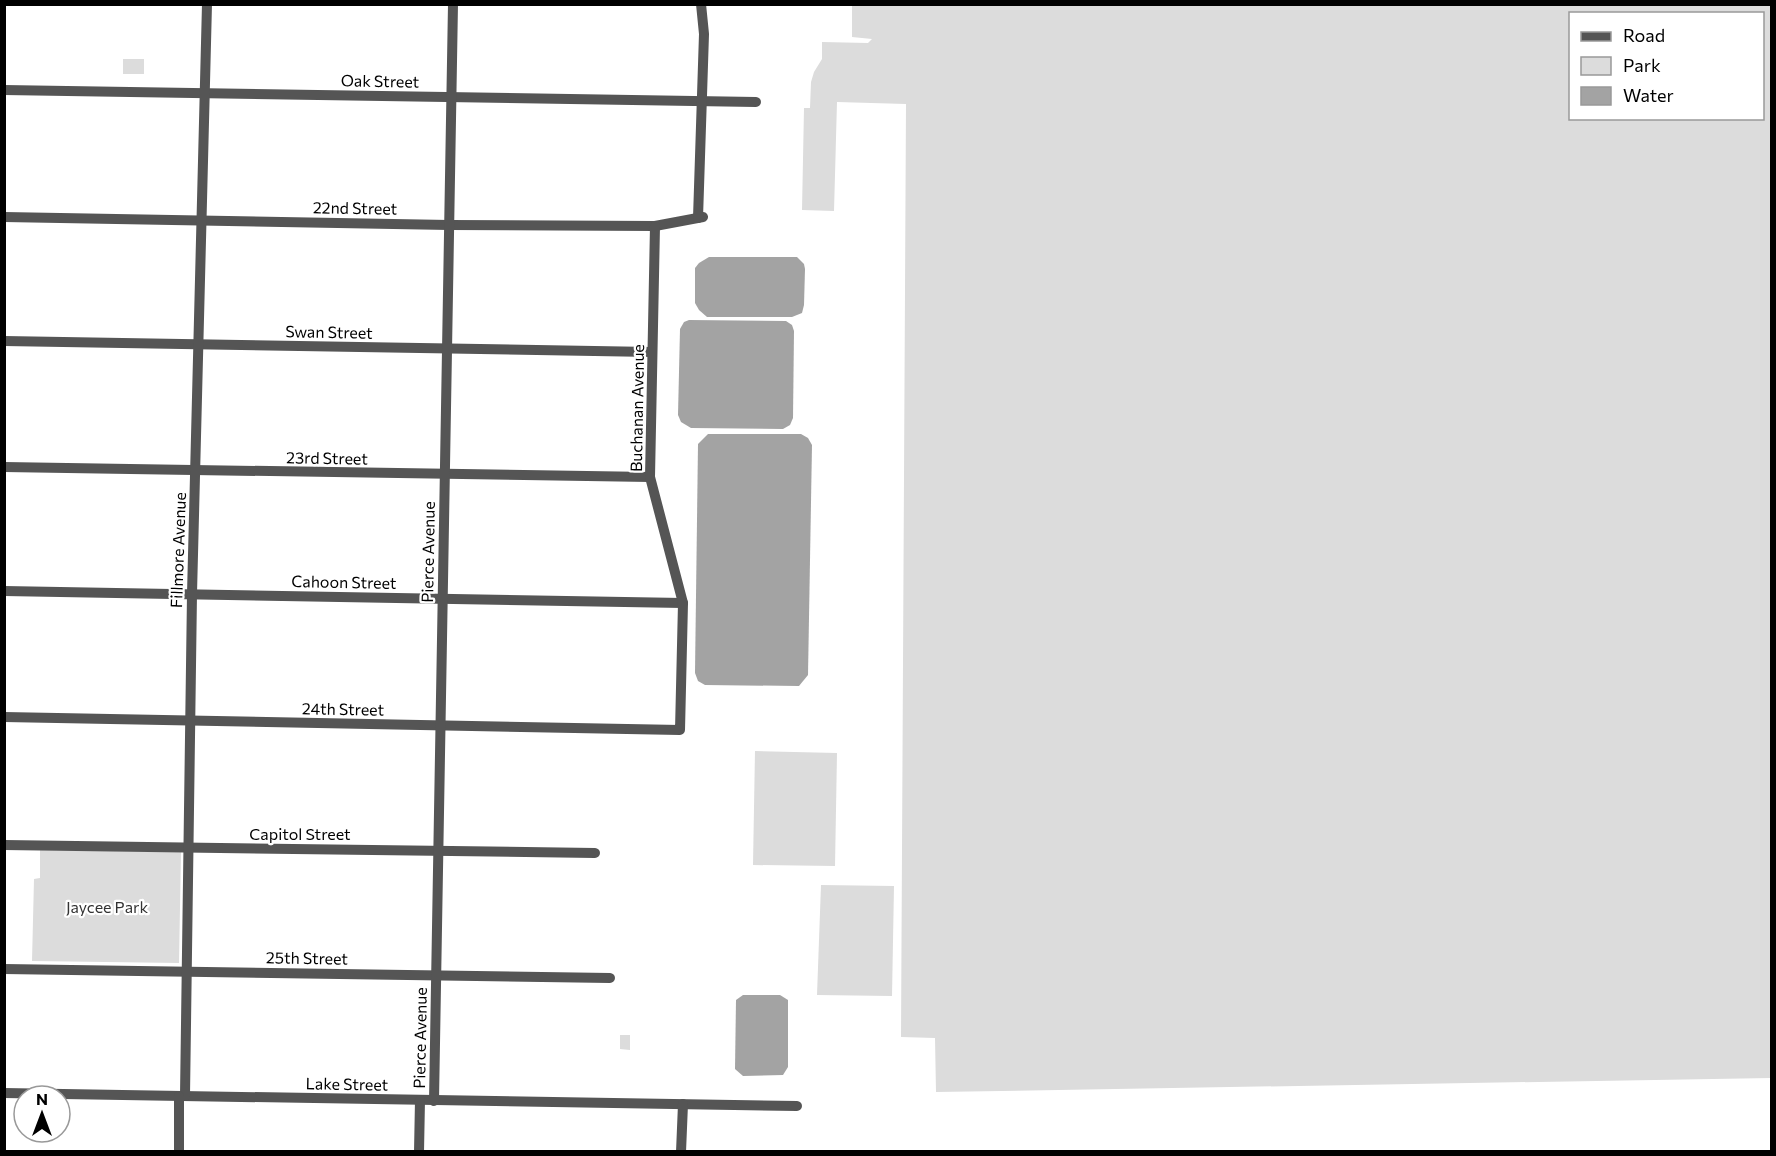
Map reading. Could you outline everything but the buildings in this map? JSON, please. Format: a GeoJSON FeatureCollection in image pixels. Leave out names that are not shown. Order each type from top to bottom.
{"type":"FeatureCollection","features":[{"type":"Feature","properties":{"kind":"street","name":"Fillmore Avenue"},"geometry":{"type":"LineString","coordinates":[[179,1152],[187,971],[189,720],[207,4]]}},
{"type":"Feature","properties":{"kind":"street","name":"Pierce Avenue"},"geometry":{"type":"LineString","coordinates":[[434,1101],[453,4]]}},
{"type":"Feature","properties":{"kind":"street"},"geometry":{"type":"LineString","coordinates":[[701,4],[704,34],[702,101]]}},
{"type":"Feature","properties":{"kind":"street","name":"Oak Street"},"geometry":{"type":"LineString","coordinates":[[4,90],[756,102]]}},
{"type":"Feature","properties":{"kind":"street","name":"22nd Street"},"geometry":{"type":"LineString","coordinates":[[4,217],[449,225],[655,226],[701,217],[702,101]]}},
{"type":"Feature","properties":{"kind":"street","name":"Buchanan Avenue"},"geometry":{"type":"LineString","coordinates":[[655,226],[650,477],[683,603],[680,730]]}},
{"type":"Feature","properties":{"kind":"street","name":"Swan Street"},"geometry":{"type":"LineString","coordinates":[[4,342],[652,351]]}},
{"type":"Feature","properties":{"kind":"street","name":"23rd Street"},"geometry":{"type":"LineString","coordinates":[[4,467],[445,476],[650,477]]}},
{"type":"Feature","properties":{"kind":"street","name":"Cahoon Street"},"geometry":{"type":"LineString","coordinates":[[4,591],[683,603]]}},
{"type":"Feature","properties":{"kind":"street","name":"24th Street"},"geometry":{"type":"LineString","coordinates":[[4,717],[680,730]]}},
{"type":"Feature","properties":{"kind":"street","name":"Capitol Street"},"geometry":{"type":"LineString","coordinates":[[4,845],[595,853]]}},
{"type":"Feature","properties":{"kind":"street","name":"25th Street"},"geometry":{"type":"LineString","coordinates":[[4,969],[610,978]]}},
{"type":"Feature","properties":{"kind":"street","name":"Lake Street"},"geometry":{"type":"LineString","coordinates":[[4,1093],[797,1106]]}},
{"type":"Feature","properties":{"kind":"street","name":"Pierce Avenue"},"geometry":{"type":"LineString","coordinates":[[419,1152],[420,1100]]}},
{"type":"Feature","properties":{"kind":"street"},"geometry":{"type":"LineString","coordinates":[[681,1152],[683,1104]]}},
{"type":"Feature","properties":{"kind":"green space"},"geometry":{"type":"Polygon","coordinates":[[[852,5],[1771,5],[1771,1078],[936,1092],[935,1038],[901,1037],[906,104],[837,102],[834,211],[802,210],[804,108],[810,108],[811,82],[822,59],[822,42],[868,43],[872,39],[852,37],[852,5]]]}},
{"type":"Feature","properties":{"kind":"green space"},"geometry":{"type":"Polygon","coordinates":[[[123,59],[144,59],[144,74],[123,74],[123,59]]]}},
{"type":"Feature","properties":{"kind":"green space"},"geometry":{"type":"Polygon","coordinates":[[[755,751],[837,753],[835,866],[753,865],[755,751]]]}},
{"type":"Feature","properties":{"kind":"green space","name":"Jaycee Park"},"geometry":{"type":"Polygon","coordinates":[[[40,850],[181,852],[179,963],[32,961],[34,879],[40,878],[40,850]]]}},
{"type":"Feature","properties":{"kind":"green space"},"geometry":{"type":"Polygon","coordinates":[[[821,885],[894,886],[892,996],[817,995],[821,885]]]}},
{"type":"Feature","properties":{"kind":"green space"},"geometry":{"type":"Polygon","coordinates":[[[620,1035],[630,1035],[630,1050],[620,1049],[620,1035]]]}},
{"type":"Feature","properties":{"kind":"water"},"geometry":{"type":"Polygon","coordinates":[[[709,257],[797,257],[804,264],[805,269],[802,313],[792,317],[707,317],[695,303],[695,268],[709,257]]]}},
{"type":"Feature","properties":{"kind":"water"},"geometry":{"type":"Polygon","coordinates":[[[689,320],[786,321],[792,325],[794,331],[793,418],[790,425],[783,429],[691,428],[681,422],[678,415],[680,329],[684,322],[689,320]]]}},
{"type":"Feature","properties":{"kind":"water"},"geometry":{"type":"Polygon","coordinates":[[[708,434],[801,434],[808,438],[812,445],[808,675],[799,686],[705,685],[698,681],[695,673],[698,444],[708,434]]]}},
{"type":"Feature","properties":{"kind":"water"},"geometry":{"type":"Polygon","coordinates":[[[743,995],[780,995],[788,1000],[788,1067],[783,1075],[743,1076],[735,1069],[736,1000],[743,995]]]}}]}
